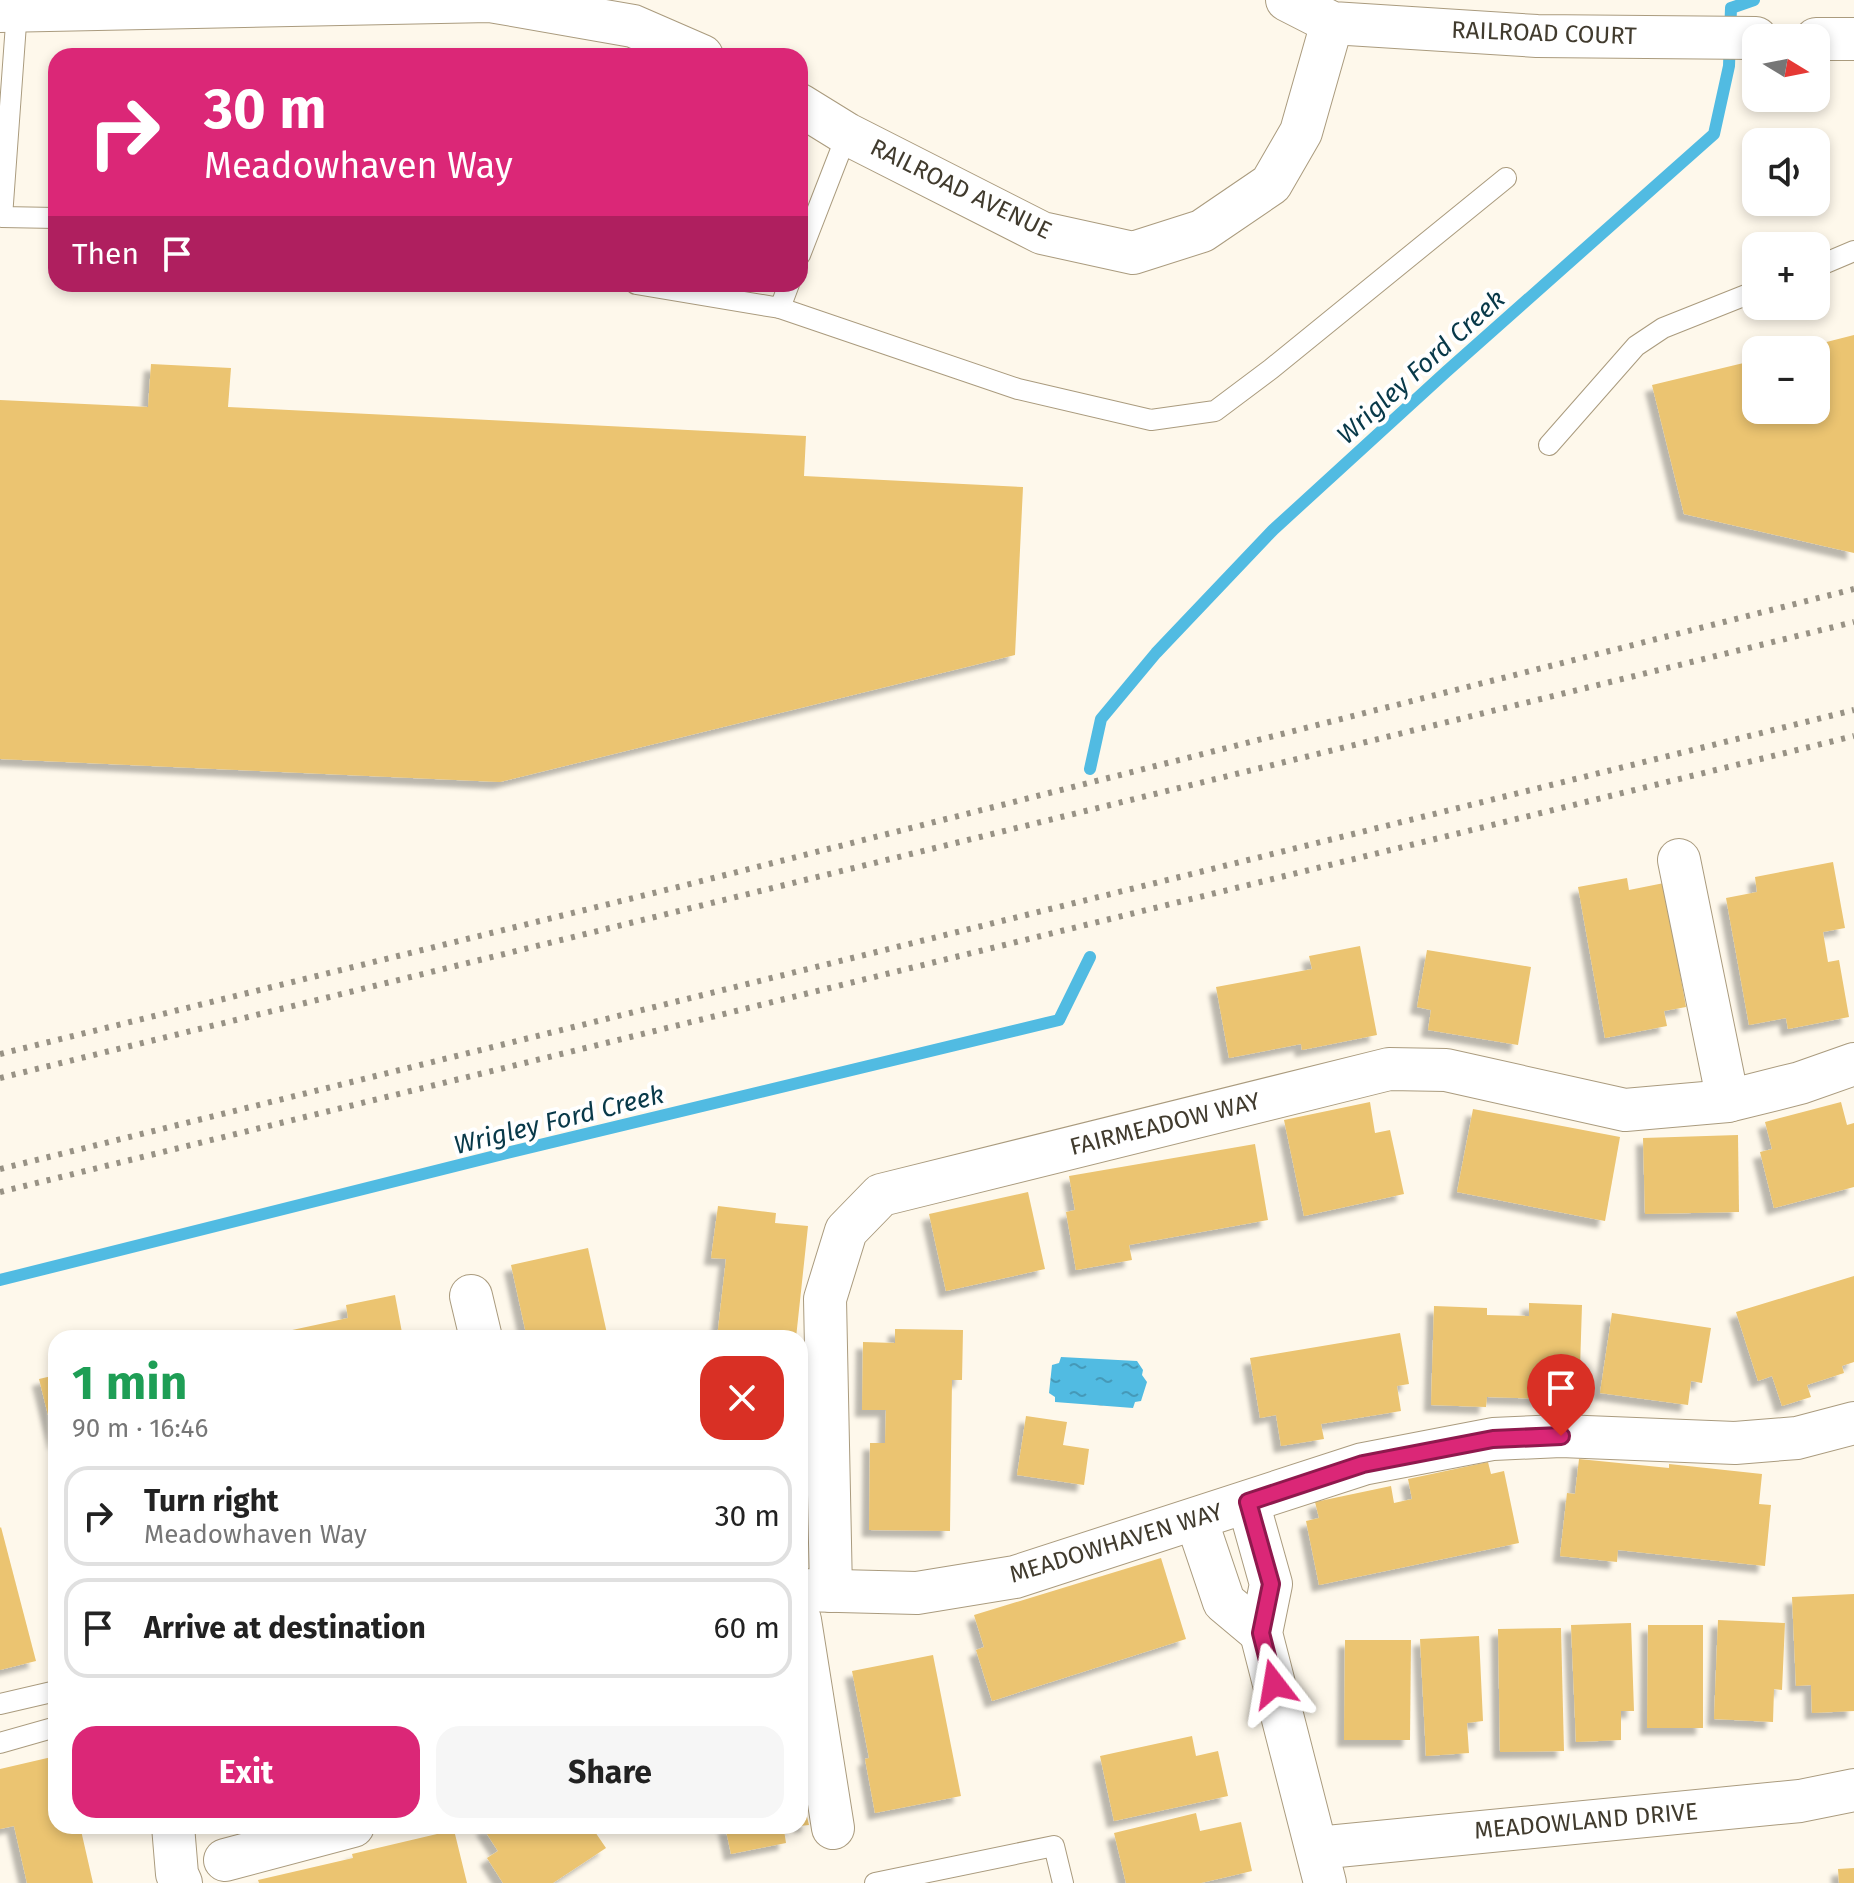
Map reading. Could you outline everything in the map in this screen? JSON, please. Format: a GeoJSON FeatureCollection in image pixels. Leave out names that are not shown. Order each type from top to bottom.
{"type":"FeatureCollection","features":[{"type":"Feature","properties":{"kind":"street"},"geometry":{"type":"LineString","coordinates":[[1287,0],[1332,23]]}},
{"type":"Feature","properties":{"kind":"street"},"geometry":{"type":"LineString","coordinates":[[8,11],[490,1],[633,26],[684,48]]}},
{"type":"Feature","properties":{"kind":"street","name":"RAILROAD COURT"},"geometry":{"type":"LineString","coordinates":[[1332,23],[1537,36],[1742,38]]}},
{"type":"Feature","properties":{"kind":"street","name":"RAILROAD AVENUE"},"geometry":{"type":"LineString","coordinates":[[808,110],[847,134],[1042,233],[1133,253],[1202,231],[1271,184],[1301,132],[1332,23]]}},
{"type":"Feature","properties":{"kind":"street"},"geometry":{"type":"LineString","coordinates":[[1830,39],[1854,39]]}},
{"type":"Feature","properties":{"kind":"street"},"geometry":{"type":"LineString","coordinates":[[1679,860],[1728,1101]]}},
{"type":"Feature","properties":{"kind":"street","name":"FAIRMEADOW WAY"},"geometry":{"type":"LineString","coordinates":[[816,1590],[825,1299],[846,1231],[881,1195],[1389,1069],[1446,1070],[1625,1110],[1728,1101],[1800,1083],[1854,1064]]}},
{"type":"Feature","properties":{"kind":"street"},"geometry":{"type":"LineString","coordinates":[[471,1296],[479,1330]]}},
{"type":"Feature","properties":{"kind":"street","name":"MEADOWHAVEN WAY"},"geometry":{"type":"LineString","coordinates":[[816,1590],[917,1593],[1015,1577],[1363,1464],[1493,1439],[1561,1436],[1735,1443],[1797,1438],[1854,1423]]}},
{"type":"Feature","properties":{"kind":"street"},"geometry":{"type":"LineString","coordinates":[[1248,1502],[1271,1584],[1261,1633],[1321,1866]]}},
{"type":"Feature","properties":{"kind":"street"},"geometry":{"type":"LineString","coordinates":[[1196,1519],[1224,1602],[1261,1633]]}},
{"type":"Feature","properties":{"kind":"street"},"geometry":{"type":"LineString","coordinates":[[808,1670],[833,1828]]}},
{"type":"Feature","properties":{"kind":"street","name":"MEADOWLAND DRIVE"},"geometry":{"type":"LineString","coordinates":[[1321,1866],[1800,1801],[1854,1790]]}},
{"type":"Feature","properties":{"kind":"street"},"geometry":{"type":"LineString","coordinates":[[174,1834],[177,1874],[181,1883]]}},
{"type":"Feature","properties":{"kind":"street"},"geometry":{"type":"LineString","coordinates":[[225,1860],[323,1834]]}},
{"type":"Feature","properties":{"kind":"lane"},"geometry":{"type":"LineString","coordinates":[[8,11],[1,217],[48,218]]}},
{"type":"Feature","properties":{"kind":"lane"},"geometry":{"type":"LineString","coordinates":[[808,234],[847,134]]}},
{"type":"Feature","properties":{"kind":"lane"},"geometry":{"type":"LineString","coordinates":[[684,292],[780,308],[1018,389],[1151,420],[1215,411],[1506,178]]}},
{"type":"Feature","properties":{"kind":"lane"},"geometry":{"type":"LineString","coordinates":[[1830,261],[1854,251]]}},
{"type":"Feature","properties":{"kind":"lane"},"geometry":{"type":"LineString","coordinates":[[780,308],[786,292]]}},
{"type":"Feature","properties":{"kind":"lane"},"geometry":{"type":"LineString","coordinates":[[1549,445],[1636,346],[1663,328],[1742,297]]}},
{"type":"Feature","properties":{"kind":"lane"},"geometry":{"type":"LineString","coordinates":[[0,1704],[48,1693]]}},
{"type":"Feature","properties":{"kind":"lane"},"geometry":{"type":"LineString","coordinates":[[0,1743],[48,1729]]}},
{"type":"Feature","properties":{"kind":"lane"},"geometry":{"type":"LineString","coordinates":[[875,1883],[1054,1846],[1063,1883]]}},
{"type":"Feature","properties":{"kind":"water"},"geometry":{"type":"Polygon","coordinates":[[[1061,1357],[1137,1361],[1147,1382],[1141,1401],[1135,1402],[1133,1408],[1055,1402],[1055,1397],[1049,1393],[1052,1365],[1059,1363],[1061,1357]]]}},
{"type":"Feature","properties":{"kind":"building"},"geometry":{"type":"Polygon","coordinates":[[[1854,335],[1854,553],[1684,514],[1652,385],[1742,363],[1742,424],[1830,424],[1830,341],[1854,335]]]}},
{"type":"Feature","properties":{"kind":"building"},"geometry":{"type":"Polygon","coordinates":[[[151,364],[231,368],[228,407],[806,436],[804,476],[1023,487],[1015,655],[500,782],[0,759],[0,400],[148,407],[151,364]]]}},
{"type":"Feature","properties":{"kind":"building"},"geometry":{"type":"Polygon","coordinates":[[[1833,862],[1845,928],[1823,932],[1828,962],[1839,960],[1849,1017],[1788,1029],[1786,1018],[1749,1025],[1726,898],[1757,892],[1755,877],[1833,862]]]}},
{"type":"Feature","properties":{"kind":"building"},"geometry":{"type":"Polygon","coordinates":[[[1627,878],[1629,890],[1664,883],[1686,1007],[1664,1011],[1667,1026],[1605,1038],[1578,887],[1627,878]]]}},
{"type":"Feature","properties":{"kind":"building"},"geometry":{"type":"Polygon","coordinates":[[[1360,946],[1377,1035],[1302,1050],[1301,1044],[1229,1058],[1216,987],[1312,969],[1309,956],[1360,946]]]}},
{"type":"Feature","properties":{"kind":"building"},"geometry":{"type":"Polygon","coordinates":[[[1427,950],[1531,967],[1518,1045],[1428,1030],[1431,1010],[1417,1007],[1427,950]]]}},
{"type":"Feature","properties":{"kind":"building"},"geometry":{"type":"Polygon","coordinates":[[[1370,1102],[1375,1133],[1390,1130],[1404,1194],[1304,1216],[1284,1120],[1370,1102]]]}},
{"type":"Feature","properties":{"kind":"building"},"geometry":{"type":"Polygon","coordinates":[[[1841,1102],[1847,1125],[1854,1123],[1854,1187],[1774,1208],[1760,1152],[1772,1149],[1765,1122],[1841,1102]]]}},
{"type":"Feature","properties":{"kind":"building"},"geometry":{"type":"Polygon","coordinates":[[[1473,1109],[1620,1137],[1605,1221],[1457,1192],[1473,1109]]]}},
{"type":"Feature","properties":{"kind":"building"},"geometry":{"type":"Polygon","coordinates":[[[1738,1135],[1739,1212],[1645,1214],[1643,1138],[1738,1135]]]}},
{"type":"Feature","properties":{"kind":"building"},"geometry":{"type":"Polygon","coordinates":[[[1255,1144],[1268,1220],[1129,1245],[1132,1260],[1076,1270],[1066,1212],[1075,1210],[1069,1176],[1255,1144]]]}},
{"type":"Feature","properties":{"kind":"building"},"geometry":{"type":"Polygon","coordinates":[[[1028,1192],[1045,1269],[946,1291],[929,1214],[1028,1192]]]}},
{"type":"Feature","properties":{"kind":"building"},"geometry":{"type":"Polygon","coordinates":[[[718,1206],[776,1213],[775,1223],[808,1226],[797,1330],[718,1330],[726,1259],[711,1258],[718,1206]]]}},
{"type":"Feature","properties":{"kind":"building"},"geometry":{"type":"Polygon","coordinates":[[[588,1248],[606,1330],[525,1330],[511,1265],[588,1248]]]}},
{"type":"Feature","properties":{"kind":"building"},"geometry":{"type":"Polygon","coordinates":[[[1854,1276],[1854,1362],[1842,1366],[1844,1373],[1807,1385],[1811,1397],[1782,1406],[1772,1376],[1758,1381],[1736,1312],[1854,1276]]]}},
{"type":"Feature","properties":{"kind":"building"},"geometry":{"type":"Polygon","coordinates":[[[395,1295],[402,1330],[292,1330],[348,1318],[346,1305],[395,1295]]]}},
{"type":"Feature","properties":{"kind":"building"},"geometry":{"type":"Polygon","coordinates":[[[1529,1303],[1582,1305],[1579,1400],[1487,1397],[1486,1407],[1431,1405],[1434,1306],[1487,1308],[1487,1315],[1529,1316],[1529,1303]]]}},
{"type":"Feature","properties":{"kind":"building"},"geometry":{"type":"Polygon","coordinates":[[[1612,1313],[1711,1328],[1702,1383],[1691,1381],[1688,1405],[1600,1393],[1612,1313]]]}},
{"type":"Feature","properties":{"kind":"building"},"geometry":{"type":"Polygon","coordinates":[[[895,1329],[963,1330],[962,1380],[952,1380],[950,1531],[869,1530],[870,1443],[885,1443],[886,1410],[862,1410],[863,1342],[895,1343],[895,1329]]]}},
{"type":"Feature","properties":{"kind":"building"},"geometry":{"type":"Polygon","coordinates":[[[1400,1333],[1409,1384],[1397,1386],[1401,1411],[1321,1424],[1324,1439],[1281,1446],[1276,1415],[1260,1418],[1250,1358],[1400,1333]]]}},
{"type":"Feature","properties":{"kind":"building"},"geometry":{"type":"Polygon","coordinates":[[[48,1377],[48,1415],[39,1379],[48,1377]]]}},
{"type":"Feature","properties":{"kind":"building"},"geometry":{"type":"Polygon","coordinates":[[[1026,1416],[1067,1422],[1063,1445],[1089,1449],[1084,1485],[1017,1475],[1026,1416]]]}},
{"type":"Feature","properties":{"kind":"building"},"geometry":{"type":"Polygon","coordinates":[[[1579,1459],[1762,1474],[1759,1504],[1771,1505],[1765,1566],[1618,1550],[1617,1562],[1560,1556],[1567,1493],[1575,1494],[1579,1459]]]}},
{"type":"Feature","properties":{"kind":"building"},"geometry":{"type":"Polygon","coordinates":[[[1488,1462],[1491,1474],[1504,1471],[1519,1543],[1319,1585],[1306,1521],[1319,1518],[1315,1502],[1391,1486],[1394,1503],[1412,1499],[1408,1479],[1488,1462]]]}},
{"type":"Feature","properties":{"kind":"building"},"geometry":{"type":"Polygon","coordinates":[[[0,1528],[36,1661],[0,1670],[0,1528]]]}},
{"type":"Feature","properties":{"kind":"building"},"geometry":{"type":"Polygon","coordinates":[[[1161,1558],[1186,1639],[992,1701],[976,1650],[984,1647],[974,1615],[1161,1558]]]}},
{"type":"Feature","properties":{"kind":"building"},"geometry":{"type":"Polygon","coordinates":[[[1854,1594],[1854,1711],[1812,1713],[1811,1685],[1796,1686],[1792,1597],[1854,1594]]]}},
{"type":"Feature","properties":{"kind":"building"},"geometry":{"type":"Polygon","coordinates":[[[1718,1620],[1785,1623],[1782,1690],[1774,1689],[1773,1722],[1714,1719],[1718,1620]]]}},
{"type":"Feature","properties":{"kind":"building"},"geometry":{"type":"Polygon","coordinates":[[[1631,1623],[1634,1711],[1621,1711],[1621,1740],[1576,1742],[1571,1625],[1631,1623]]]}},
{"type":"Feature","properties":{"kind":"building"},"geometry":{"type":"Polygon","coordinates":[[[1648,1625],[1703,1625],[1703,1728],[1647,1728],[1648,1625]]]}},
{"type":"Feature","properties":{"kind":"building"},"geometry":{"type":"Polygon","coordinates":[[[1561,1628],[1564,1751],[1500,1752],[1498,1629],[1561,1628]]]}},
{"type":"Feature","properties":{"kind":"building"},"geometry":{"type":"Polygon","coordinates":[[[1479,1636],[1483,1721],[1467,1723],[1469,1753],[1426,1756],[1420,1639],[1479,1636]]]}},
{"type":"Feature","properties":{"kind":"building"},"geometry":{"type":"Polygon","coordinates":[[[1345,1640],[1411,1640],[1410,1740],[1344,1740],[1345,1640]]]}},
{"type":"Feature","properties":{"kind":"building"},"geometry":{"type":"Polygon","coordinates":[[[933,1655],[961,1796],[875,1813],[865,1759],[869,1758],[852,1671],[933,1655]]]}},
{"type":"Feature","properties":{"kind":"building"},"geometry":{"type":"Polygon","coordinates":[[[1192,1736],[1196,1756],[1218,1751],[1228,1796],[1114,1821],[1100,1756],[1192,1736]]]}},
{"type":"Feature","properties":{"kind":"building"},"geometry":{"type":"Polygon","coordinates":[[[48,1758],[48,1834],[82,1834],[93,1883],[27,1883],[14,1826],[0,1829],[0,1769],[48,1758]]]}},
{"type":"Feature","properties":{"kind":"building"},"geometry":{"type":"Polygon","coordinates":[[[1196,1813],[1200,1831],[1241,1822],[1252,1871],[1201,1883],[1126,1883],[1114,1833],[1196,1813]]]}},
{"type":"Feature","properties":{"kind":"building"},"geometry":{"type":"Polygon","coordinates":[[[437,1834],[455,1834],[467,1883],[259,1883],[258,1880],[353,1858],[352,1854],[437,1834]]]}},
{"type":"Feature","properties":{"kind":"building"},"geometry":{"type":"Polygon","coordinates":[[[487,1834],[596,1834],[606,1848],[553,1883],[503,1883],[487,1858],[498,1851],[487,1834]]]}},
{"type":"Feature","properties":{"kind":"building"},"geometry":{"type":"Polygon","coordinates":[[[727,1834],[785,1834],[786,1843],[731,1854],[727,1834]]]}},
{"type":"Feature","properties":{"kind":"building"},"geometry":{"type":"Polygon","coordinates":[[[1854,1868],[1854,1883],[1839,1883],[1838,1869],[1854,1868]]]}},
{"type":"Feature","properties":{"kind":"waterway","name":"Wrigley Ford Creek"},"geometry":{"type":"LineString","coordinates":[[1090,769],[1101,719],[1156,653],[1273,530],[1714,134],[1729,66],[1731,8],[1754,0]]}},
{"type":"Feature","properties":{"kind":"waterway","name":"Wrigley Ford Creek"},"geometry":{"type":"LineString","coordinates":[[0,1280],[507,1153],[1059,1020],[1090,957]]}},
{"type":"Feature","properties":{"kind":"railway"},"geometry":{"type":"LineString","coordinates":[[0,1054],[678,887],[1854,589]]}},
{"type":"Feature","properties":{"kind":"railway"},"geometry":{"type":"LineString","coordinates":[[0,1078],[1854,622]]}},
{"type":"Feature","properties":{"kind":"railway"},"geometry":{"type":"LineString","coordinates":[[0,1169],[1854,710]]}},
{"type":"Feature","properties":{"kind":"railway"},"geometry":{"type":"LineString","coordinates":[[0,1192],[1854,736]]}},
{"type":"Feature","properties":{"kind":"route"},"geometry":{"type":"LineString","coordinates":[[1274,1684],[1261,1633],[1271,1584],[1248,1502],[1363,1464],[1493,1439],[1561,1436]]}}]}
